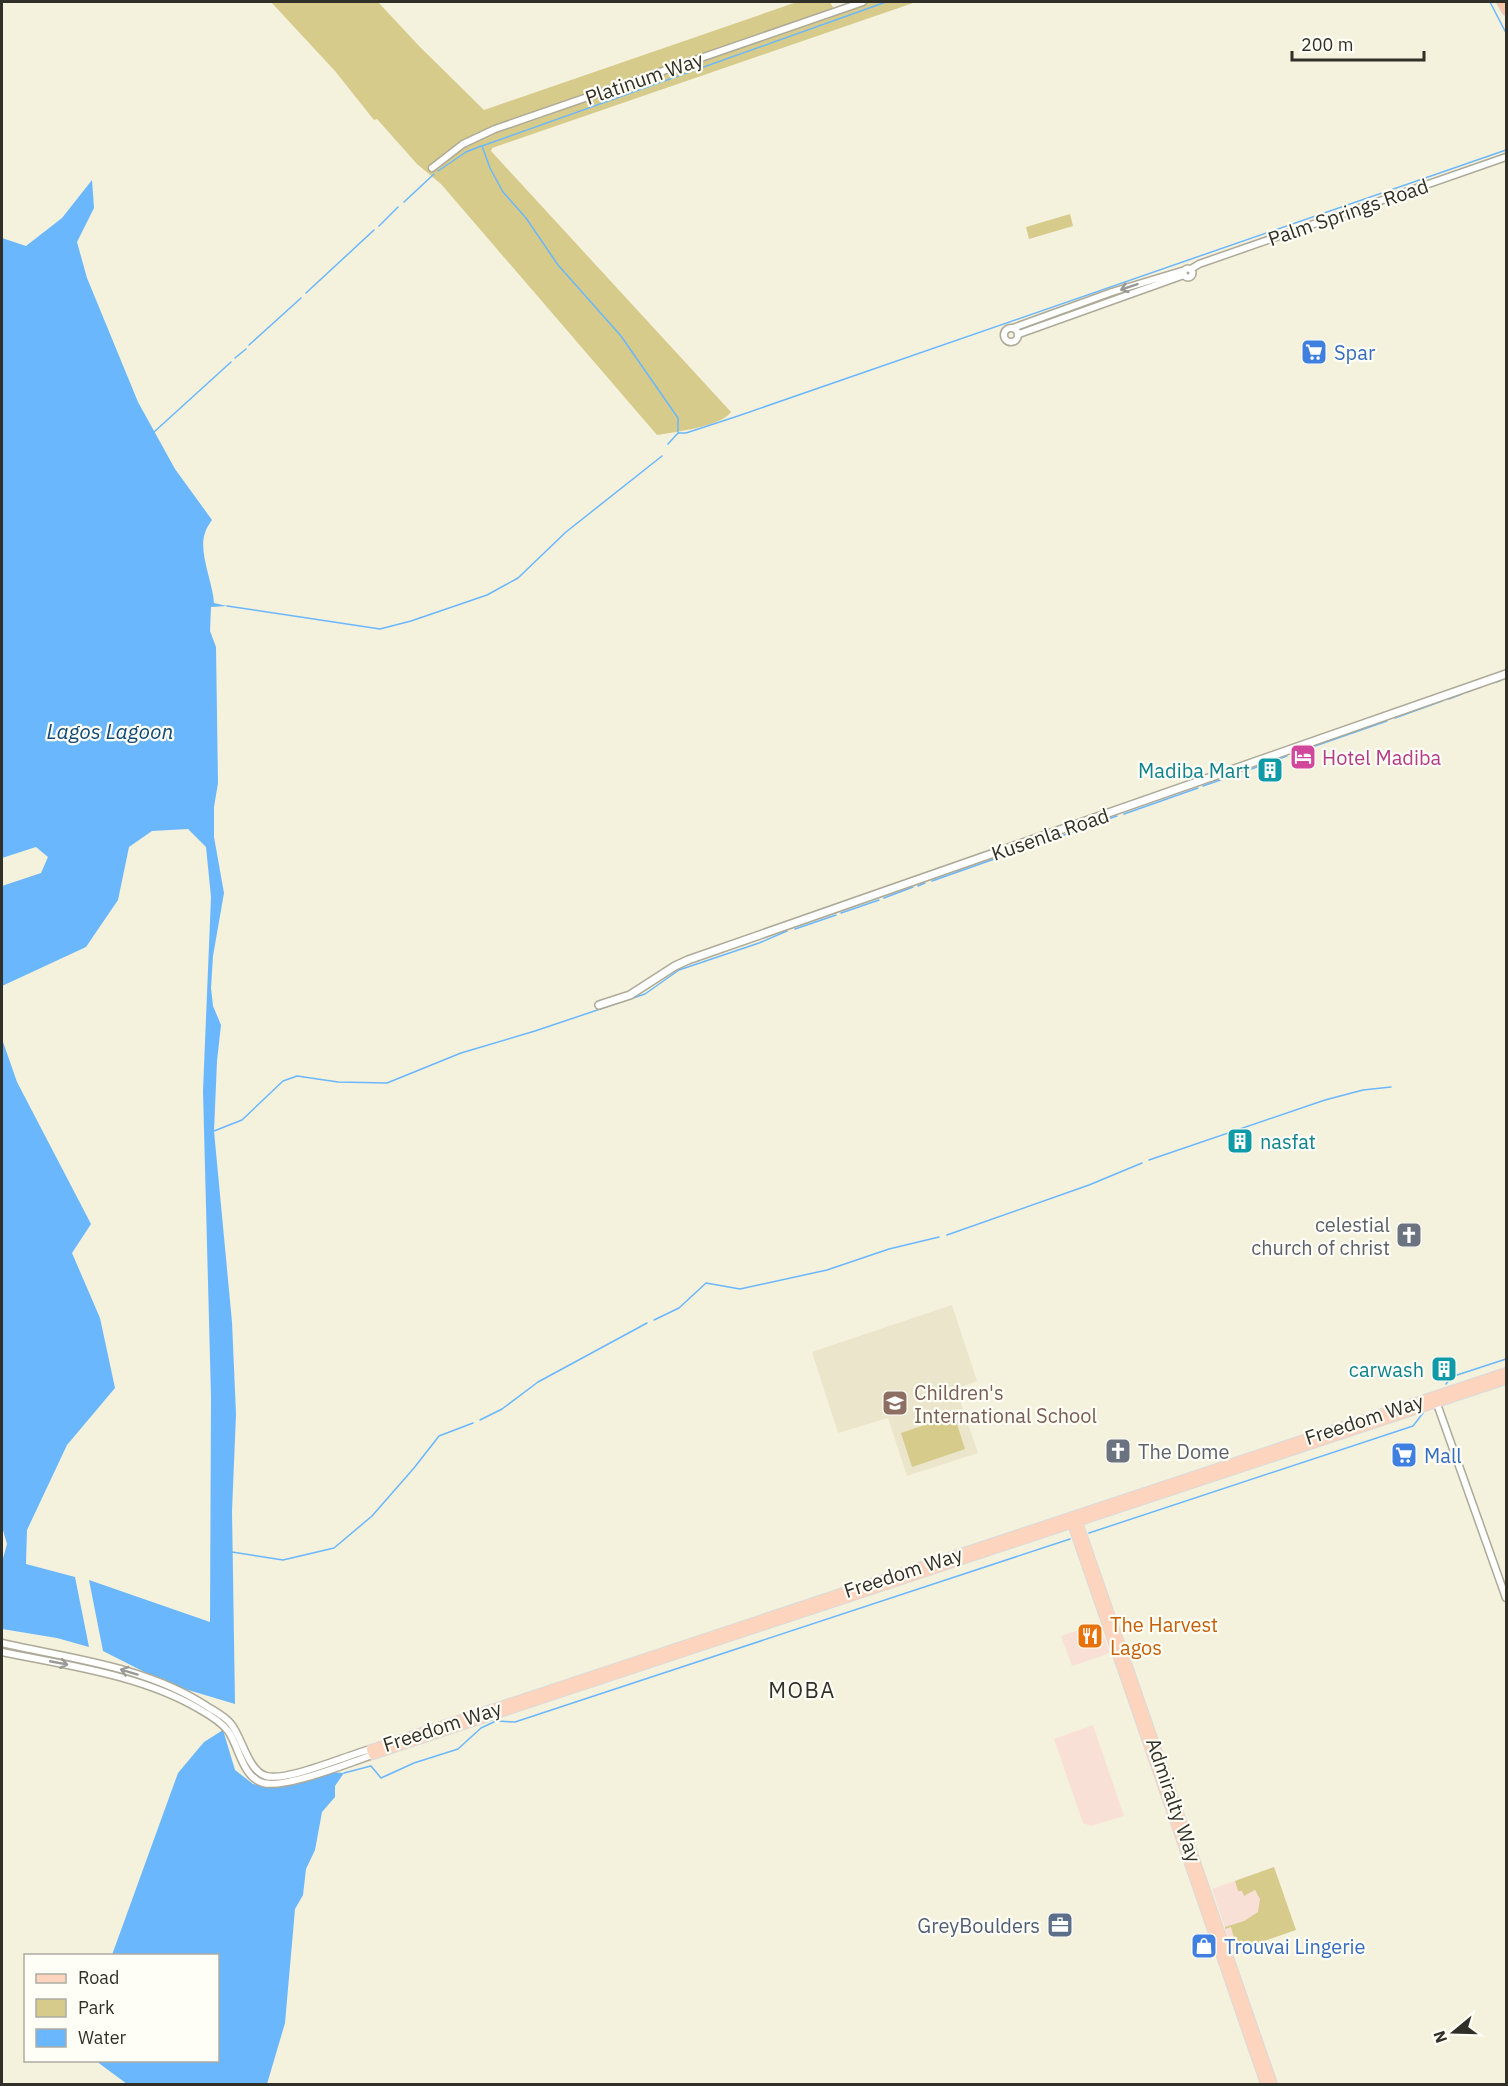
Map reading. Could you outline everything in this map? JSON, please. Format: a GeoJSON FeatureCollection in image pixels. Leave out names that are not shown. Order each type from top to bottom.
{"type":"FeatureCollection","features":[{"type":"Feature","properties":{"kind":"highway"},"geometry":{"type":"LineString","coordinates":[[1501,2],[1506,11]]}},
{"type":"Feature","properties":{"kind":"main road","name":"Kusenla Road"},"geometry":{"type":"LineString","coordinates":[[599,1005],[630,995],[688,960],[1506,674]]}},
{"type":"Feature","properties":{"kind":"main road","name":"Freedom Way"},"geometry":{"type":"LineString","coordinates":[[1436,1400],[1506,1372]]}},
{"type":"Feature","properties":{"kind":"main road","name":"Freedom Way"},"geometry":{"type":"LineString","coordinates":[[372,1752],[1436,1400],[1506,1380]]}},
{"type":"Feature","properties":{"kind":"main road","name":"Admiralty Way"},"geometry":{"type":"LineString","coordinates":[[1074,1520],[1265,2085]]}},
{"type":"Feature","properties":{"kind":"main road","name":"Admiralty Way"},"geometry":{"type":"LineString","coordinates":[[1074,1520],[1273,2085]]}},
{"type":"Feature","properties":{"kind":"street","name":"Platinum Way"},"geometry":{"type":"LineString","coordinates":[[432,168],[463,144],[495,129],[863,2]]}},
{"type":"Feature","properties":{"kind":"street","name":"Palm Springs Road"},"geometry":{"type":"LineString","coordinates":[[1187,271],[1199,264],[1506,157]]}},
{"type":"Feature","properties":{"kind":"street"},"geometry":{"type":"LineString","coordinates":[[1187,271],[1018,334],[1014,342],[1006,339],[1004,335],[1006,330],[1134,285],[1187,271]]}},
{"type":"Feature","properties":{"kind":"street"},"geometry":{"type":"LineString","coordinates":[[1012,328],[1017,330],[1018,334]]}},
{"type":"Feature","properties":{"kind":"street"},"geometry":{"type":"LineString","coordinates":[[1436,1400],[1506,1598]]}},
{"type":"Feature","properties":{"kind":"street"},"geometry":{"type":"LineString","coordinates":[[2,1643],[93,1661],[154,1680],[202,1703],[228,1720],[233,1726],[255,1769],[279,1780]]}},
{"type":"Feature","properties":{"kind":"street"},"geometry":{"type":"LineString","coordinates":[[2,1652],[91,1670],[154,1688],[198,1708],[228,1731],[250,1774],[262,1783],[297,1780],[372,1752]]}},
{"type":"Feature","properties":{"kind":"shaded area","name":"Children's International School"},"geometry":{"type":"Polygon","coordinates":[[[952,1305],[977,1381],[956,1389],[978,1453],[907,1476],[888,1418],[838,1433],[812,1352],[952,1305]]]}},
{"type":"Feature","properties":{"kind":"shaded area"},"geometry":{"type":"Polygon","coordinates":[[[1099,1623],[1110,1653],[1072,1666],[1061,1636],[1099,1623]]]}},
{"type":"Feature","properties":{"kind":"shaded area"},"geometry":{"type":"Polygon","coordinates":[[[1093,1725],[1124,1816],[1091,1826],[1083,1823],[1054,1739],[1093,1725]]]}},
{"type":"Feature","properties":{"kind":"shaded area"},"geometry":{"type":"Polygon","coordinates":[[[1274,1867],[1266,1940],[1233,1952],[1212,1889],[1274,1867]]]}},
{"type":"Feature","properties":{"kind":"green space"},"geometry":{"type":"Polygon","coordinates":[[[271,2],[378,2],[484,110],[797,2],[830,2],[837,14],[867,2],[916,2],[492,148],[491,151],[731,412],[717,422],[657,435],[441,184],[417,164],[377,119],[374,120],[335,71],[271,2]]]}},
{"type":"Feature","properties":{"kind":"green space"},"geometry":{"type":"Polygon","coordinates":[[[1070,214],[1073,226],[1029,239],[1026,227],[1070,214]]]}},
{"type":"Feature","properties":{"kind":"green space"},"geometry":{"type":"Polygon","coordinates":[[[954,1415],[965,1449],[912,1467],[901,1433],[954,1415]]]}},
{"type":"Feature","properties":{"kind":"green space"},"geometry":{"type":"Polygon","coordinates":[[[1274,1867],[1296,1930],[1241,1949],[1238,1942],[1235,1942],[1231,1927],[1225,1929],[1225,1927],[1244,1921],[1258,1912],[1260,1899],[1255,1890],[1244,1896],[1242,1891],[1238,1891],[1235,1881],[1274,1867]]]}},
{"type":"Feature","properties":{"kind":"water","name":"Lagos Lagoon"},"geometry":{"type":"Polygon","coordinates":[[[92,180],[94,208],[77,242],[87,278],[138,402],[175,469],[212,520],[206,530],[203,549],[214,603],[227,606],[211,607],[210,631],[216,647],[218,783],[214,807],[214,837],[224,893],[213,956],[211,988],[213,1006],[221,1025],[214,1131],[232,1322],[236,1414],[232,1511],[235,1704],[168,1684],[103,1651],[89,1580],[210,1622],[211,1397],[203,1091],[211,897],[206,847],[188,829],[152,831],[129,847],[118,900],[86,947],[2,986],[2,886],[41,873],[48,857],[36,847],[2,858],[2,238],[26,246],[62,218],[92,180]]]}},
{"type":"Feature","properties":{"kind":"water"},"geometry":{"type":"Polygon","coordinates":[[[2,1039],[17,1082],[91,1224],[72,1253],[100,1318],[115,1388],[67,1445],[27,1530],[26,1564],[75,1577],[89,1647],[57,1638],[2,1629],[2,1562],[7,1544],[2,1527],[2,1039]]]}},
{"type":"Feature","properties":{"kind":"water"},"geometry":{"type":"Polygon","coordinates":[[[223,1730],[235,1770],[253,1784],[276,1787],[328,1772],[344,1773],[335,1786],[335,1797],[322,1812],[315,1850],[306,1869],[303,1895],[295,1909],[285,2023],[267,2084],[127,2084],[97,2062],[219,2062],[219,1954],[112,1954],[178,1773],[204,1742],[223,1730]]]}},
{"type":"Feature","properties":{"kind":"waterway"},"geometry":{"type":"LineString","coordinates":[[678,432],[678,418],[621,336],[558,265],[526,218],[503,192],[490,168],[482,146],[886,2]]}},
{"type":"Feature","properties":{"kind":"waterway"},"geometry":{"type":"LineString","coordinates":[[1490,2],[1506,33]]}},
{"type":"Feature","properties":{"kind":"waterway"},"geometry":{"type":"LineString","coordinates":[[438,171],[466,152],[481,146]]}},
{"type":"Feature","properties":{"kind":"waterway"},"geometry":{"type":"LineString","coordinates":[[668,444],[678,433],[686,433],[735,417],[1506,150]]}},
{"type":"Feature","properties":{"kind":"waterway"},"geometry":{"type":"LineString","coordinates":[[404,202],[434,174]]}},
{"type":"Feature","properties":{"kind":"waterway"},"geometry":{"type":"LineString","coordinates":[[379,226],[398,207]]}},
{"type":"Feature","properties":{"kind":"waterway"},"geometry":{"type":"LineString","coordinates":[[306,293],[374,230]]}},
{"type":"Feature","properties":{"kind":"waterway"},"geometry":{"type":"LineString","coordinates":[[249,345],[301,298]]}},
{"type":"Feature","properties":{"kind":"waterway"},"geometry":{"type":"LineString","coordinates":[[235,358],[246,349]]}},
{"type":"Feature","properties":{"kind":"waterway"},"geometry":{"type":"LineString","coordinates":[[154,432],[231,362]]}},
{"type":"Feature","properties":{"kind":"waterway"},"geometry":{"type":"LineString","coordinates":[[227,606],[380,629],[487,595],[518,578],[566,532],[662,456]]}},
{"type":"Feature","properties":{"kind":"waterway"},"geometry":{"type":"LineString","coordinates":[[1492,683],[1500,681]]}},
{"type":"Feature","properties":{"kind":"waterway"},"geometry":{"type":"LineString","coordinates":[[1467,692],[1481,687]]}},
{"type":"Feature","properties":{"kind":"waterway"},"geometry":{"type":"LineString","coordinates":[[1449,699],[1462,694]]}},
{"type":"Feature","properties":{"kind":"waterway"},"geometry":{"type":"LineString","coordinates":[[1395,718],[1442,701]]}},
{"type":"Feature","properties":{"kind":"waterway"},"geometry":{"type":"LineString","coordinates":[[1292,754],[1387,721]]}},
{"type":"Feature","properties":{"kind":"waterway"},"geometry":{"type":"LineString","coordinates":[[1246,771],[1287,756]]}},
{"type":"Feature","properties":{"kind":"waterway"},"geometry":{"type":"LineString","coordinates":[[1232,776],[1240,773]]}},
{"type":"Feature","properties":{"kind":"waterway"},"geometry":{"type":"LineString","coordinates":[[1203,786],[1226,778]]}},
{"type":"Feature","properties":{"kind":"waterway"},"geometry":{"type":"LineString","coordinates":[[1124,814],[1198,788]]}},
{"type":"Feature","properties":{"kind":"waterway"},"geometry":{"type":"LineString","coordinates":[[1096,823],[1117,816]]}},
{"type":"Feature","properties":{"kind":"waterway"},"geometry":{"type":"LineString","coordinates":[[1038,844],[1090,826]]}},
{"type":"Feature","properties":{"kind":"waterway"},"geometry":{"type":"LineString","coordinates":[[932,881],[1031,846]]}},
{"type":"Feature","properties":{"kind":"waterway"},"geometry":{"type":"LineString","coordinates":[[918,886],[925,883]]}},
{"type":"Feature","properties":{"kind":"waterway"},"geometry":{"type":"LineString","coordinates":[[884,898],[913,887]]}},
{"type":"Feature","properties":{"kind":"waterway"},"geometry":{"type":"LineString","coordinates":[[841,913],[879,900]]}},
{"type":"Feature","properties":{"kind":"waterway"},"geometry":{"type":"LineString","coordinates":[[795,929],[836,915]]}},
{"type":"Feature","properties":{"kind":"waterway"},"geometry":{"type":"LineString","coordinates":[[214,1131],[242,1120],[283,1081],[297,1076],[338,1082],[387,1083],[461,1053],[645,994],[679,970],[787,931]]}},
{"type":"Feature","properties":{"kind":"waterway"},"geometry":{"type":"LineString","coordinates":[[1149,1160],[1325,1100],[1363,1090],[1391,1087]]}},
{"type":"Feature","properties":{"kind":"waterway"},"geometry":{"type":"LineString","coordinates":[[947,1235],[1089,1185],[1142,1163]]}},
{"type":"Feature","properties":{"kind":"waterway"},"geometry":{"type":"LineString","coordinates":[[654,1320],[679,1308],[706,1283],[740,1289],[827,1270],[889,1249],[939,1237]]}},
{"type":"Feature","properties":{"kind":"waterway"},"geometry":{"type":"LineString","coordinates":[[480,1420],[502,1409],[538,1382],[647,1323]]}},
{"type":"Feature","properties":{"kind":"waterway"},"geometry":{"type":"LineString","coordinates":[[1446,1384],[1451,1377],[1506,1359]]}},
{"type":"Feature","properties":{"kind":"waterway"},"geometry":{"type":"LineString","coordinates":[[1089,1533],[1413,1426],[1423,1413]]}},
{"type":"Feature","properties":{"kind":"waterway"},"geometry":{"type":"LineString","coordinates":[[232,1552],[283,1560],[334,1548],[372,1516],[439,1436],[473,1423]]}},
{"type":"Feature","properties":{"kind":"waterway"},"geometry":{"type":"LineString","coordinates":[[344,1773],[371,1766],[381,1778],[414,1763],[458,1749],[481,1728],[496,1721],[515,1722],[1070,1539]]}},
{"type":"Feature","properties":{"kind":"place","name":"Spar"},"geometry":{"type":"Point","coordinates":[1314,352]}},
{"type":"Feature","properties":{"kind":"place","name":"Hotel Madiba"},"geometry":{"type":"Point","coordinates":[1303,757]}},
{"type":"Feature","properties":{"kind":"place","name":"Madiba Mart"},"geometry":{"type":"Point","coordinates":[1270,770]}},
{"type":"Feature","properties":{"kind":"place","name":"nasfat"},"geometry":{"type":"Point","coordinates":[1240,1141]}},
{"type":"Feature","properties":{"kind":"place","name":"celestial church of christ"},"geometry":{"type":"Point","coordinates":[1409,1235]}},
{"type":"Feature","properties":{"kind":"place","name":"carwash"},"geometry":{"type":"Point","coordinates":[1444,1369]}},
{"type":"Feature","properties":{"kind":"place","name":"Children's International School"},"geometry":{"type":"Point","coordinates":[895,1403]}},
{"type":"Feature","properties":{"kind":"place","name":"The Dome"},"geometry":{"type":"Point","coordinates":[1118,1451]}},
{"type":"Feature","properties":{"kind":"place","name":"Mall"},"geometry":{"type":"Point","coordinates":[1404,1455]}},
{"type":"Feature","properties":{"kind":"place","name":"The Harvest Lagos"},"geometry":{"type":"Point","coordinates":[1090,1636]}},
{"type":"Feature","properties":{"kind":"place","name":"GreyBoulders"},"geometry":{"type":"Point","coordinates":[1060,1925]}},
{"type":"Feature","properties":{"kind":"place","name":"Trouvai Lingerie"},"geometry":{"type":"Point","coordinates":[1204,1946]}},
{"type":"Feature","properties":{"kind":"district","name":"MOBA"},"geometry":{"type":"Point","coordinates":[802,1689]}}]}
